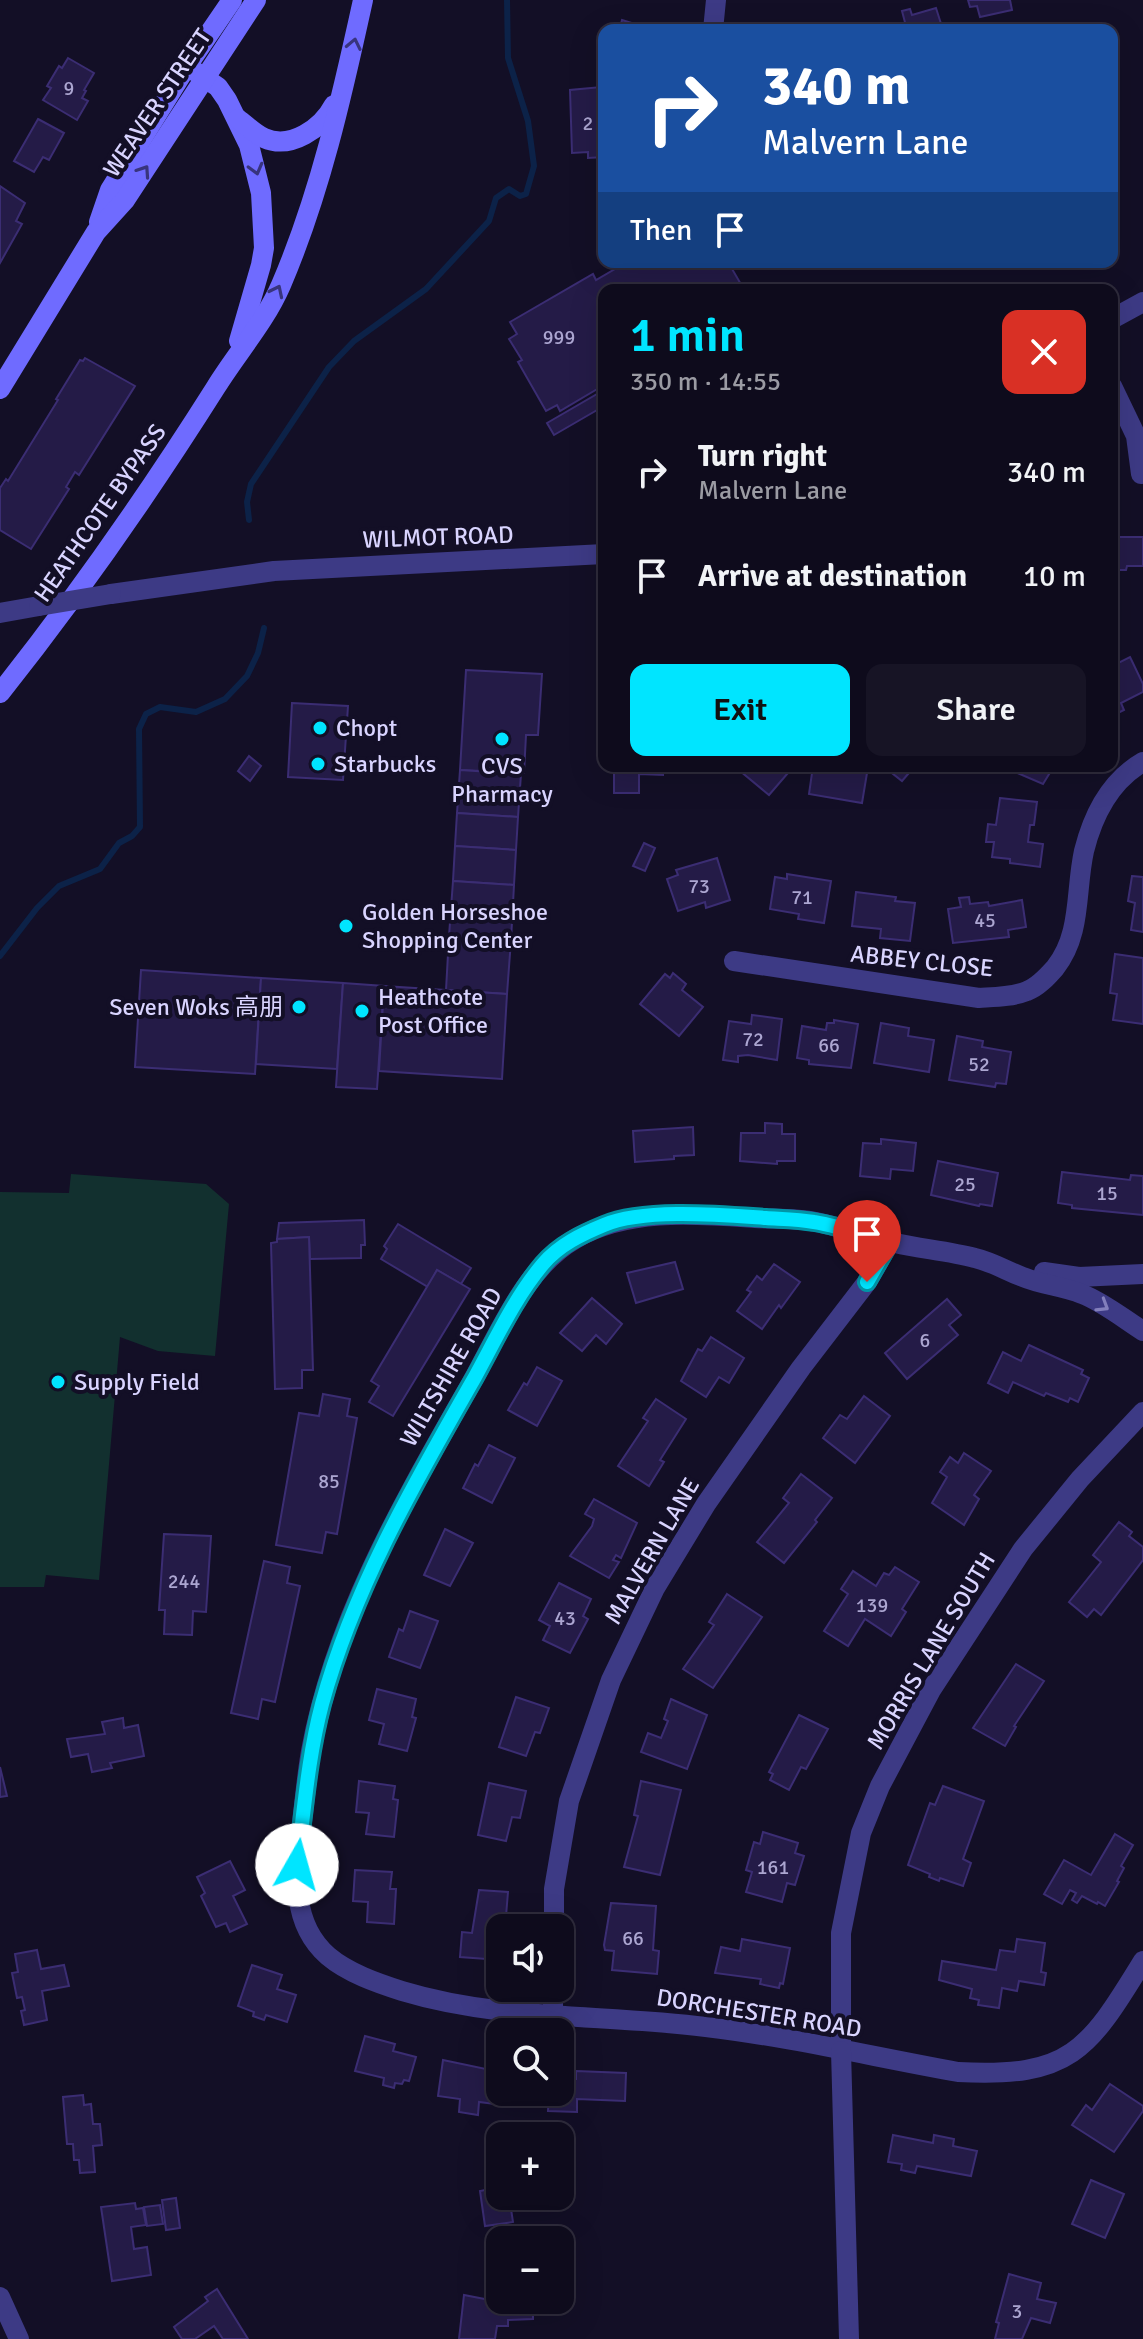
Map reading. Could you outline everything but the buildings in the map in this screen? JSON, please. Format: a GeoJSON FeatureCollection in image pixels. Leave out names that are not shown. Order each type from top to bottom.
{"type":"FeatureCollection","features":[{"type":"Feature","properties":{"kind":"main road","name":"WEAVER STREET"},"geometry":{"type":"LineString","coordinates":[[96,232],[110,190],[232,0]]}},
{"type":"Feature","properties":{"kind":"main road","name":"WEAVER STREET"},"geometry":{"type":"LineString","coordinates":[[0,389],[96,232],[125,200],[256,0]]}},
{"type":"Feature","properties":{"kind":"main road","name":"HEATHCOTE BYPASS"},"geometry":{"type":"LineString","coordinates":[[0,693],[48,633],[148,493],[235,357],[262,321],[280,286],[310,207],[345,82],[363,0]]}},
{"type":"Feature","properties":{"kind":"main road","name":"HEATHCOTE BYPASS"},"geometry":{"type":"LineString","coordinates":[[187,66],[218,87],[249,145],[261,193],[264,248],[235,357]]}},
{"type":"Feature","properties":{"kind":"main road"},"geometry":{"type":"LineString","coordinates":[[235,117],[265,138],[280,141],[297,138],[322,123],[345,82]]}},
{"type":"Feature","properties":{"kind":"street"},"geometry":{"type":"LineString","coordinates":[[714,24],[716,0]]}},
{"type":"Feature","properties":{"kind":"street"},"geometry":{"type":"LineString","coordinates":[[1118,316],[1143,302]]}},
{"type":"Feature","properties":{"kind":"street"},"geometry":{"type":"LineString","coordinates":[[1118,398],[1136,436],[1141,474]]}},
{"type":"Feature","properties":{"kind":"street","name":"WILMOT ROAD"},"geometry":{"type":"LineString","coordinates":[[0,613],[274,571],[598,554]]}},
{"type":"Feature","properties":{"kind":"street","name":"ABBEY CLOSE"},"geometry":{"type":"LineString","coordinates":[[734,961],[979,998],[1030,991],[1066,954],[1074,932],[1084,853],[1093,822],[1110,792],[1126,773],[1143,762]]}},
{"type":"Feature","properties":{"kind":"street","name":"WILTSHIRE ROAD"},"geometry":{"type":"LineString","coordinates":[[327,1955],[302,1918],[297,1895],[297,1865],[311,1751],[322,1704],[351,1617],[377,1556],[520,1297],[556,1251],[608,1223],[647,1217],[715,1215],[813,1221],[890,1242],[978,1259],[1025,1279],[1084,1294],[1143,1331]]}},
{"type":"Feature","properties":{"kind":"street","name":"MALVERN LANE"},"geometry":{"type":"LineString","coordinates":[[554,1914],[554,1889],[569,1801],[611,1680],[655,1588],[706,1504],[801,1368],[867,1282],[890,1242]]}},
{"type":"Feature","properties":{"kind":"street","name":"WILTSHIRE ROAD"},"geometry":{"type":"LineString","coordinates":[[1008,1270],[1024,1269],[1079,1277],[1143,1274]]}},
{"type":"Feature","properties":{"kind":"street","name":"MORRIS LANE SOUTH"},"geometry":{"type":"LineString","coordinates":[[849,2339],[841,1933],[861,1833],[880,1786],[931,1690],[1023,1549],[1080,1479],[1143,1412]]}},
{"type":"Feature","properties":{"kind":"street","name":"DORCHESTER ROAD"},"geometry":{"type":"LineString","coordinates":[[327,1955],[378,1983],[425,1998],[553,2017],[711,2027],[958,2072],[996,2074],[1039,2068],[1061,2060],[1105,2021],[1143,1961]]}},
{"type":"Feature","properties":{"kind":"street"},"geometry":{"type":"LineString","coordinates":[[553,2002],[553,2017]]}},
{"type":"Feature","properties":{"kind":"street"},"geometry":{"type":"LineString","coordinates":[[0,2297],[19,2339]]}},
{"type":"Feature","properties":{"kind":"green space","name":"Supply Field"},"geometry":{"type":"Polygon","coordinates":[[[71,1174],[206,1184],[229,1204],[215,1356],[158,1351],[120,1337],[99,1580],[46,1575],[44,1587],[0,1587],[0,1192],[69,1193],[71,1174]]]}},
{"type":"Feature","properties":{"kind":"waterway"},"geometry":{"type":"LineString","coordinates":[[249,520],[247,502],[251,484],[329,367],[354,341],[426,289],[489,221],[496,198],[509,189],[520,196],[526,194],[534,166],[528,121],[508,58],[507,0]]}},
{"type":"Feature","properties":{"kind":"waterway"},"geometry":{"type":"LineString","coordinates":[[0,956],[37,908],[59,886],[100,869],[119,843],[140,827],[139,729],[146,714],[160,707],[196,712],[225,699],[247,676],[258,653],[264,628]]}},
{"type":"Feature","properties":{"kind":"place","name":"Chopt"},"geometry":{"type":"Point","coordinates":[320,728]}},
{"type":"Feature","properties":{"kind":"place","name":"CVS Pharmacy"},"geometry":{"type":"Point","coordinates":[502,739]}},
{"type":"Feature","properties":{"kind":"place","name":"Starbucks"},"geometry":{"type":"Point","coordinates":[318,764]}},
{"type":"Feature","properties":{"kind":"place","name":"Golden Horseshoe Shopping Center"},"geometry":{"type":"Point","coordinates":[346,926]}},
{"type":"Feature","properties":{"kind":"place","name":"Seven Woks 高朋"},"geometry":{"type":"Point","coordinates":[299,1007]}},
{"type":"Feature","properties":{"kind":"place","name":"Heathcote Post Office"},"geometry":{"type":"Point","coordinates":[362,1011]}},
{"type":"Feature","properties":{"kind":"place","name":"Supply Field"},"geometry":{"type":"Point","coordinates":[58,1382]}},
{"type":"Feature","properties":{"kind":"route"},"geometry":{"type":"LineString","coordinates":[[297,1865],[311,1751],[322,1704],[351,1617],[377,1556],[423,1468],[520,1297],[543,1264],[556,1251],[608,1223],[647,1217],[715,1215],[813,1221],[890,1242],[867,1282]]}}]}
